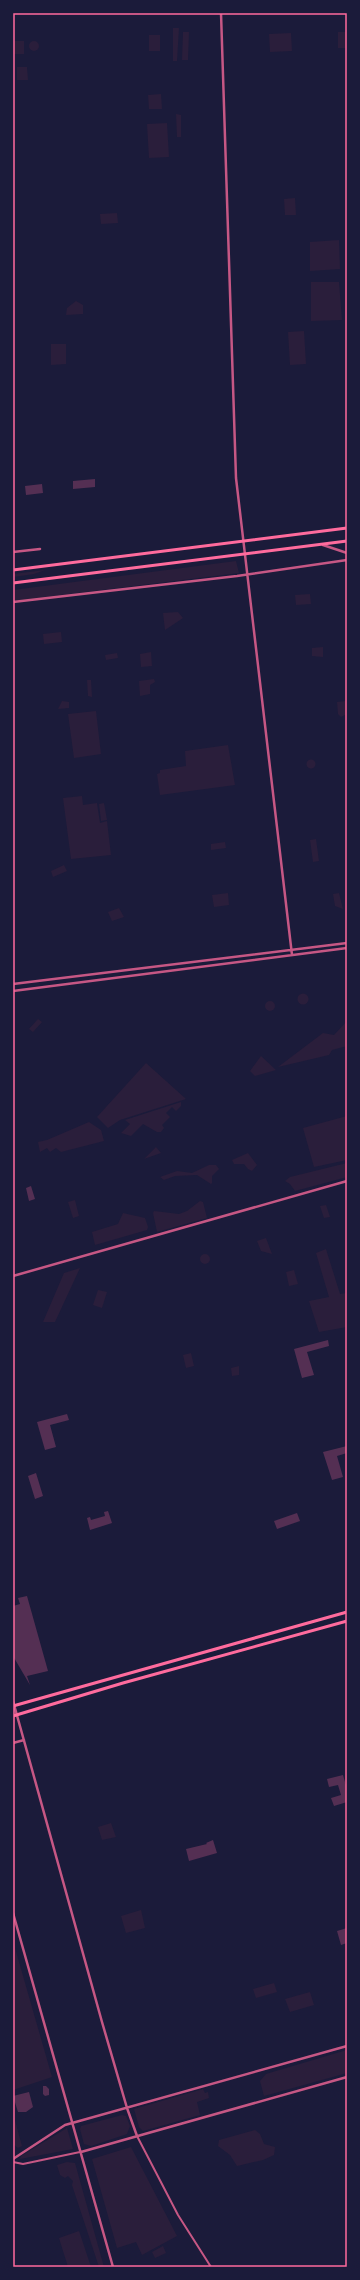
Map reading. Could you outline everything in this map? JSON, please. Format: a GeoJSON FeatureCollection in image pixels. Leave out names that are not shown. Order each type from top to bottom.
{"type":"FeatureCollection","features":[{"type":"Feature","properties":{"kind":"main road"},"geometry":{"type":"LineString","coordinates":[[13,570],[347,528]]}},
{"type":"Feature","properties":{"kind":"main road"},"geometry":{"type":"LineString","coordinates":[[13,583],[347,541]]}},
{"type":"Feature","properties":{"kind":"main road"},"geometry":{"type":"LineString","coordinates":[[14,1706],[347,1612]]}},
{"type":"Feature","properties":{"kind":"main road"},"geometry":{"type":"LineString","coordinates":[[13,1716],[347,1621]]}},
{"type":"Feature","properties":{"kind":"street"},"geometry":{"type":"LineString","coordinates":[[221,13],[236,478],[242,542],[292,955]]}},
{"type":"Feature","properties":{"kind":"street"},"geometry":{"type":"LineString","coordinates":[[322,544],[347,553]]}},
{"type":"Feature","properties":{"kind":"street"},"geometry":{"type":"LineString","coordinates":[[13,552],[40,549]]}},
{"type":"Feature","properties":{"kind":"street"},"geometry":{"type":"LineString","coordinates":[[13,602],[246,574],[347,560]]}},
{"type":"Feature","properties":{"kind":"street"},"geometry":{"type":"LineString","coordinates":[[13,984],[347,942]]}},
{"type":"Feature","properties":{"kind":"street"},"geometry":{"type":"LineString","coordinates":[[13,991],[347,948]]}},
{"type":"Feature","properties":{"kind":"street"},"geometry":{"type":"LineString","coordinates":[[13,1276],[347,1181]]}},
{"type":"Feature","properties":{"kind":"street"},"geometry":{"type":"LineString","coordinates":[[13,1701],[126,2108],[137,2136],[178,2215],[211,2267]]}},
{"type":"Feature","properties":{"kind":"street"},"geometry":{"type":"LineString","coordinates":[[13,1743],[24,1740]]}},
{"type":"Feature","properties":{"kind":"street"},"geometry":{"type":"LineString","coordinates":[[13,1913],[114,2267]]}},
{"type":"Feature","properties":{"kind":"street"},"geometry":{"type":"LineString","coordinates":[[13,2160],[59,2128],[72,2123],[347,2046]]}},
{"type":"Feature","properties":{"kind":"street"},"geometry":{"type":"LineString","coordinates":[[13,2160],[23,2164],[81,2152],[347,2077]]}},
{"type":"Feature","properties":{"kind":"shaded area"},"geometry":{"type":"Polygon","coordinates":[[[173,28],[179,28],[177,61],[173,61],[173,28]]]}},
{"type":"Feature","properties":{"kind":"shaded area"},"geometry":{"type":"Polygon","coordinates":[[[183,32],[189,32],[188,60],[182,60],[183,32]]]}},
{"type":"Feature","properties":{"kind":"shaded area"},"geometry":{"type":"Polygon","coordinates":[[[338,32],[347,32],[347,48],[338,48],[338,32]]]}},
{"type":"Feature","properties":{"kind":"shaded area"},"geometry":{"type":"Polygon","coordinates":[[[291,33],[292,51],[270,52],[269,34],[291,33]]]}},
{"type":"Feature","properties":{"kind":"shaded area"},"geometry":{"type":"Polygon","coordinates":[[[149,35],[160,35],[160,51],[149,51],[149,35]]]}},
{"type":"Feature","properties":{"kind":"shaded area"},"geometry":{"type":"Polygon","coordinates":[[[13,41],[24,41],[24,54],[14,54],[13,41]]]}},
{"type":"Feature","properties":{"kind":"shaded area"},"geometry":{"type":"Polygon","coordinates":[[[32,41],[36,41],[38,42],[38,50],[32,51],[29,48],[29,44],[32,41]]]}},
{"type":"Feature","properties":{"kind":"shaded area"},"geometry":{"type":"Polygon","coordinates":[[[17,67],[27,67],[28,80],[17,80],[17,67]]]}},
{"type":"Feature","properties":{"kind":"shaded area"},"geometry":{"type":"Polygon","coordinates":[[[161,94],[162,109],[149,109],[148,95],[161,94]]]}},
{"type":"Feature","properties":{"kind":"shaded area"},"geometry":{"type":"Polygon","coordinates":[[[176,114],[181,115],[181,137],[177,137],[176,114]]]}},
{"type":"Feature","properties":{"kind":"shaded area"},"geometry":{"type":"Polygon","coordinates":[[[167,123],[169,157],[149,158],[147,124],[167,123]]]}},
{"type":"Feature","properties":{"kind":"shaded area"},"geometry":{"type":"Polygon","coordinates":[[[295,198],[296,215],[285,215],[284,199],[295,198]]]}},
{"type":"Feature","properties":{"kind":"shaded area"},"geometry":{"type":"Polygon","coordinates":[[[117,213],[118,223],[101,224],[100,214],[117,213]]]}},
{"type":"Feature","properties":{"kind":"shaded area"},"geometry":{"type":"Polygon","coordinates":[[[339,240],[340,269],[310,271],[310,242],[339,240]]]}},
{"type":"Feature","properties":{"kind":"shaded area"},"geometry":{"type":"Polygon","coordinates":[[[311,282],[339,282],[342,320],[311,321],[311,282]]]}},
{"type":"Feature","properties":{"kind":"shaded area"},"geometry":{"type":"Polygon","coordinates":[[[76,301],[83,305],[83,314],[66,315],[67,308],[76,301]]]}},
{"type":"Feature","properties":{"kind":"shaded area"},"geometry":{"type":"Polygon","coordinates":[[[304,331],[306,364],[290,365],[288,332],[304,331]]]}},
{"type":"Feature","properties":{"kind":"shaded area"},"geometry":{"type":"Polygon","coordinates":[[[51,344],[66,344],[66,364],[51,365],[51,344]]]}},
{"type":"Feature","properties":{"kind":"shaded area"},"geometry":{"type":"Polygon","coordinates":[[[236,561],[239,573],[13,601],[13,590],[236,561]]]}},
{"type":"Feature","properties":{"kind":"shaded area"},"geometry":{"type":"Polygon","coordinates":[[[45,570],[34,574],[13,577],[13,574],[45,570]]]}},
{"type":"Feature","properties":{"kind":"shaded area"},"geometry":{"type":"Polygon","coordinates":[[[310,594],[311,604],[296,605],[295,595],[310,594]]]}},
{"type":"Feature","properties":{"kind":"shaded area"},"geometry":{"type":"Polygon","coordinates":[[[178,612],[183,618],[165,630],[163,613],[178,612]]]}},
{"type":"Feature","properties":{"kind":"shaded area"},"geometry":{"type":"Polygon","coordinates":[[[61,632],[62,642],[44,644],[43,634],[61,632]]]}},
{"type":"Feature","properties":{"kind":"shaded area"},"geometry":{"type":"Polygon","coordinates":[[[323,647],[323,657],[312,656],[312,648],[323,647]]]}},
{"type":"Feature","properties":{"kind":"shaded area"},"geometry":{"type":"Polygon","coordinates":[[[151,652],[152,666],[141,667],[140,654],[151,652]]]}},
{"type":"Feature","properties":{"kind":"shaded area"},"geometry":{"type":"Polygon","coordinates":[[[117,653],[118,658],[106,660],[105,655],[117,653]]]}},
{"type":"Feature","properties":{"kind":"shaded area"},"geometry":{"type":"Polygon","coordinates":[[[154,679],[155,682],[150,685],[150,694],[140,696],[139,681],[154,679]]]}},
{"type":"Feature","properties":{"kind":"shaded area"},"geometry":{"type":"Polygon","coordinates":[[[87,680],[91,680],[92,697],[88,696],[87,680]]]}},
{"type":"Feature","properties":{"kind":"shaded area"},"geometry":{"type":"Polygon","coordinates":[[[62,701],[69,702],[69,708],[58,709],[62,701]]]}},
{"type":"Feature","properties":{"kind":"shaded area"},"geometry":{"type":"Polygon","coordinates":[[[346,701],[347,714],[341,717],[338,714],[337,702],[346,701]]]}},
{"type":"Feature","properties":{"kind":"shaded area"},"geometry":{"type":"Polygon","coordinates":[[[96,711],[101,754],[74,758],[68,714],[96,711]]]}},
{"type":"Feature","properties":{"kind":"shaded area"},"geometry":{"type":"Polygon","coordinates":[[[228,745],[235,785],[160,795],[157,774],[160,773],[160,770],[186,766],[185,751],[228,745]]]}},
{"type":"Feature","properties":{"kind":"shaded area"},"geometry":{"type":"Polygon","coordinates":[[[311,759],[316,764],[311,769],[306,764],[311,759]]]}},
{"type":"Feature","properties":{"kind":"shaded area"},"geometry":{"type":"Polygon","coordinates":[[[82,796],[83,805],[97,803],[100,823],[107,821],[111,855],[71,859],[63,798],[82,796]]]}},
{"type":"Feature","properties":{"kind":"shaded area"},"geometry":{"type":"Polygon","coordinates":[[[104,803],[107,820],[101,821],[99,804],[104,803]]]}},
{"type":"Feature","properties":{"kind":"shaded area"},"geometry":{"type":"Polygon","coordinates":[[[316,839],[319,861],[313,862],[310,840],[316,839]]]}},
{"type":"Feature","properties":{"kind":"shaded area"},"geometry":{"type":"Polygon","coordinates":[[[225,842],[226,848],[211,850],[211,844],[225,842]]]}},
{"type":"Feature","properties":{"kind":"shaded area"},"geometry":{"type":"Polygon","coordinates":[[[64,865],[67,871],[53,877],[51,871],[64,865]]]}},
{"type":"Feature","properties":{"kind":"shaded area"},"geometry":{"type":"Polygon","coordinates":[[[228,893],[229,905],[214,907],[212,895],[228,893]]]}},
{"type":"Feature","properties":{"kind":"shaded area"},"geometry":{"type":"Polygon","coordinates":[[[339,893],[343,909],[335,906],[333,894],[339,893]]]}},
{"type":"Feature","properties":{"kind":"shaded area"},"geometry":{"type":"Polygon","coordinates":[[[119,908],[124,917],[112,921],[108,912],[119,908]]]}},
{"type":"Feature","properties":{"kind":"shaded area"},"geometry":{"type":"Polygon","coordinates":[[[303,993],[307,995],[309,999],[307,1003],[303,1005],[299,1003],[297,999],[299,995],[303,993]]]}},
{"type":"Feature","properties":{"kind":"shaded area"},"geometry":{"type":"Polygon","coordinates":[[[268,1001],[272,1001],[274,1002],[274,1010],[268,1011],[265,1008],[265,1004],[268,1001]]]}},
{"type":"Feature","properties":{"kind":"shaded area"},"geometry":{"type":"Polygon","coordinates":[[[38,1019],[42,1022],[33,1032],[29,1029],[38,1019]]]}},
{"type":"Feature","properties":{"kind":"shaded area"},"geometry":{"type":"Polygon","coordinates":[[[347,1021],[347,1046],[332,1050],[329,1055],[278,1067],[323,1033],[334,1035],[347,1021]]]}},
{"type":"Feature","properties":{"kind":"shaded area"},"geometry":{"type":"Polygon","coordinates":[[[261,1056],[276,1070],[255,1076],[250,1071],[261,1056]]]}},
{"type":"Feature","properties":{"kind":"shaded area"},"geometry":{"type":"Polygon","coordinates":[[[146,1063],[186,1099],[120,1120],[108,1128],[97,1117],[146,1063]]]}},
{"type":"Feature","properties":{"kind":"shaded area"},"geometry":{"type":"Polygon","coordinates":[[[181,1102],[181,1106],[176,1111],[172,1107],[166,1113],[170,1117],[162,1125],[164,1128],[161,1132],[157,1132],[143,1124],[131,1136],[121,1133],[130,1124],[125,1120],[181,1102]]]}},
{"type":"Feature","properties":{"kind":"shaded area"},"geometry":{"type":"Polygon","coordinates":[[[347,1116],[347,1160],[314,1167],[303,1128],[347,1116]]]}},
{"type":"Feature","properties":{"kind":"shaded area"},"geometry":{"type":"Polygon","coordinates":[[[89,1122],[101,1130],[104,1141],[61,1152],[56,1148],[50,1152],[47,1148],[40,1152],[38,1142],[47,1140],[89,1122]]]}},
{"type":"Feature","properties":{"kind":"shaded area"},"geometry":{"type":"Polygon","coordinates":[[[156,1147],[161,1153],[144,1159],[156,1147]]]}},
{"type":"Feature","properties":{"kind":"shaded area"},"geometry":{"type":"Polygon","coordinates":[[[248,1153],[257,1165],[252,1171],[244,1164],[234,1164],[232,1160],[248,1153]]]}},
{"type":"Feature","properties":{"kind":"shaded area"},"geometry":{"type":"Polygon","coordinates":[[[347,1163],[347,1177],[295,1191],[290,1184],[285,1181],[290,1177],[347,1163]]]}},
{"type":"Feature","properties":{"kind":"shaded area"},"geometry":{"type":"Polygon","coordinates":[[[209,1165],[216,1165],[219,1169],[212,1176],[211,1184],[197,1175],[175,1176],[164,1180],[160,1177],[177,1171],[192,1173],[209,1165]]]}},
{"type":"Feature","properties":{"kind":"shaded area"},"geometry":{"type":"Polygon","coordinates":[[[75,1200],[79,1216],[73,1218],[68,1202],[75,1200]]]}},
{"type":"Feature","properties":{"kind":"shaded area"},"geometry":{"type":"Polygon","coordinates":[[[200,1201],[203,1202],[207,1218],[157,1232],[153,1213],[154,1211],[179,1214],[187,1211],[200,1201]]]}},
{"type":"Feature","properties":{"kind":"shaded area"},"geometry":{"type":"Polygon","coordinates":[[[326,1205],[330,1217],[324,1218],[320,1206],[326,1205]]]}},
{"type":"Feature","properties":{"kind":"shaded area"},"geometry":{"type":"Polygon","coordinates":[[[123,1213],[145,1218],[148,1227],[147,1230],[95,1245],[92,1232],[118,1224],[123,1213]]]}},
{"type":"Feature","properties":{"kind":"shaded area"},"geometry":{"type":"Polygon","coordinates":[[[266,1238],[272,1254],[261,1251],[257,1241],[266,1238]]]}},
{"type":"Feature","properties":{"kind":"shaded area"},"geometry":{"type":"Polygon","coordinates":[[[326,1249],[340,1294],[347,1293],[347,1327],[319,1332],[309,1301],[329,1297],[316,1253],[326,1249]]]}},
{"type":"Feature","properties":{"kind":"shaded area"},"geometry":{"type":"Polygon","coordinates":[[[203,1254],[207,1254],[209,1255],[209,1263],[203,1264],[200,1261],[200,1257],[203,1254]]]}},
{"type":"Feature","properties":{"kind":"shaded area"},"geometry":{"type":"Polygon","coordinates":[[[80,1268],[55,1322],[43,1322],[64,1273],[80,1268]]]}},
{"type":"Feature","properties":{"kind":"shaded area"},"geometry":{"type":"Polygon","coordinates":[[[294,1270],[298,1284],[289,1286],[286,1272],[294,1270]]]}},
{"type":"Feature","properties":{"kind":"shaded area"},"geometry":{"type":"Polygon","coordinates":[[[98,1290],[107,1292],[102,1308],[93,1305],[98,1290]]]}},
{"type":"Feature","properties":{"kind":"shaded area"},"geometry":{"type":"Polygon","coordinates":[[[191,1353],[194,1366],[186,1368],[183,1355],[191,1353]]]}},
{"type":"Feature","properties":{"kind":"shaded area"},"geometry":{"type":"Polygon","coordinates":[[[239,1366],[239,1375],[232,1376],[231,1368],[239,1366]]]}},
{"type":"Feature","properties":{"kind":"shaded area"},"geometry":{"type":"Polygon","coordinates":[[[111,1823],[116,1837],[102,1840],[98,1827],[111,1823]]]}},
{"type":"Feature","properties":{"kind":"shaded area"},"geometry":{"type":"Polygon","coordinates":[[[141,1910],[145,1928],[126,1933],[121,1916],[141,1910]]]}},
{"type":"Feature","properties":{"kind":"shaded area"},"geometry":{"type":"Polygon","coordinates":[[[13,1941],[52,2077],[13,2090],[13,1941]]]}},
{"type":"Feature","properties":{"kind":"shaded area"},"geometry":{"type":"Polygon","coordinates":[[[274,1983],[277,1992],[256,1998],[253,1989],[274,1983]]]}},
{"type":"Feature","properties":{"kind":"shaded area"},"geometry":{"type":"Polygon","coordinates":[[[310,1992],[314,2005],[290,2012],[285,1999],[310,1992]]]}},
{"type":"Feature","properties":{"kind":"shaded area"},"geometry":{"type":"Polygon","coordinates":[[[347,2050],[347,2073],[264,2096],[260,2081],[266,2074],[347,2050]]]}},
{"type":"Feature","properties":{"kind":"shaded area"},"geometry":{"type":"Polygon","coordinates":[[[203,2089],[205,2093],[208,2092],[209,2098],[197,2102],[200,2115],[143,2131],[139,2127],[134,2109],[203,2089]]]}},
{"type":"Feature","properties":{"kind":"shaded area"},"geometry":{"type":"Polygon","coordinates":[[[13,2113],[22,2146],[18,2148],[13,2144],[13,2113]]]}},
{"type":"Feature","properties":{"kind":"shaded area"},"geometry":{"type":"Polygon","coordinates":[[[122,2115],[126,2116],[130,2126],[127,2134],[91,2146],[84,2144],[80,2129],[81,2126],[122,2115]]]}},
{"type":"Feature","properties":{"kind":"shaded area"},"geometry":{"type":"Polygon","coordinates":[[[67,2128],[73,2149],[20,2159],[21,2156],[67,2128]]]}},
{"type":"Feature","properties":{"kind":"shaded area"},"geometry":{"type":"Polygon","coordinates":[[[255,2130],[260,2134],[264,2144],[275,2147],[274,2155],[263,2160],[237,2166],[230,2155],[218,2146],[219,2140],[255,2130]]]}},
{"type":"Feature","properties":{"kind":"shaded area"},"geometry":{"type":"Polygon","coordinates":[[[131,2147],[177,2236],[142,2255],[136,2242],[117,2248],[92,2159],[131,2147]]]}},
{"type":"Feature","properties":{"kind":"shaded area"},"geometry":{"type":"Polygon","coordinates":[[[67,2162],[75,2163],[104,2267],[99,2267],[72,2185],[73,2181],[68,2176],[65,2178],[60,2175],[57,2165],[67,2162]]]}},
{"type":"Feature","properties":{"kind":"shaded area"},"geometry":{"type":"Polygon","coordinates":[[[79,2231],[91,2267],[68,2267],[59,2238],[79,2231]]]}},
{"type":"Feature","properties":{"kind":"shaded area"},"geometry":{"type":"Polygon","coordinates":[[[163,2246],[166,2253],[155,2258],[152,2252],[163,2246]]]}},
{"type":"Feature","properties":{"kind":"building"},"geometry":{"type":"Polygon","coordinates":[[[95,479],[95,487],[73,489],[73,481],[95,479]]]}},
{"type":"Feature","properties":{"kind":"building"},"geometry":{"type":"Polygon","coordinates":[[[42,484],[43,493],[26,495],[25,486],[42,484]]]}},
{"type":"Feature","properties":{"kind":"building"},"geometry":{"type":"Polygon","coordinates":[[[31,1186],[35,1199],[29,1201],[26,1188],[31,1186]]]}},
{"type":"Feature","properties":{"kind":"building"},"geometry":{"type":"Polygon","coordinates":[[[328,1340],[329,1346],[307,1352],[314,1375],[302,1378],[294,1349],[328,1340]]]}},
{"type":"Feature","properties":{"kind":"building"},"geometry":{"type":"Polygon","coordinates":[[[67,1414],[69,1420],[50,1425],[56,1447],[45,1450],[37,1422],[67,1414]]]}},
{"type":"Feature","properties":{"kind":"building"},"geometry":{"type":"Polygon","coordinates":[[[347,1446],[347,1453],[337,1456],[343,1477],[332,1480],[323,1452],[347,1446]]]}},
{"type":"Feature","properties":{"kind":"building"},"geometry":{"type":"Polygon","coordinates":[[[36,1473],[43,1496],[35,1499],[28,1476],[36,1473]]]}},
{"type":"Feature","properties":{"kind":"building"},"geometry":{"type":"Polygon","coordinates":[[[108,1511],[112,1523],[90,1530],[87,1518],[90,1517],[91,1520],[105,1516],[104,1512],[108,1511]]]}},
{"type":"Feature","properties":{"kind":"building"},"geometry":{"type":"Polygon","coordinates":[[[297,1513],[300,1521],[277,1529],[274,1521],[297,1513]]]}},
{"type":"Feature","properties":{"kind":"building"},"geometry":{"type":"Polygon","coordinates":[[[27,1596],[48,1671],[27,1676],[30,1685],[13,1656],[13,1606],[20,1604],[18,1598],[27,1596]]]}},
{"type":"Feature","properties":{"kind":"building"},"geometry":{"type":"Polygon","coordinates":[[[343,1775],[347,1789],[347,1802],[334,1806],[331,1798],[341,1795],[338,1785],[329,1787],[327,1779],[343,1775]]]}},
{"type":"Feature","properties":{"kind":"building"},"geometry":{"type":"Polygon","coordinates":[[[213,1840],[217,1853],[189,1861],[186,1849],[207,1844],[206,1843],[213,1840]]]}},
{"type":"Feature","properties":{"kind":"building"},"geometry":{"type":"Polygon","coordinates":[[[347,1928],[347,1943],[341,1945],[337,1931],[347,1928]]]}},
{"type":"Feature","properties":{"kind":"building"},"geometry":{"type":"Polygon","coordinates":[[[43,2086],[46,2086],[49,2089],[49,2095],[45,2096],[43,2094],[43,2086]]]}},
{"type":"Feature","properties":{"kind":"building"},"geometry":{"type":"Polygon","coordinates":[[[29,2092],[33,2107],[26,2112],[18,2112],[13,2096],[29,2092]]]}}]}
